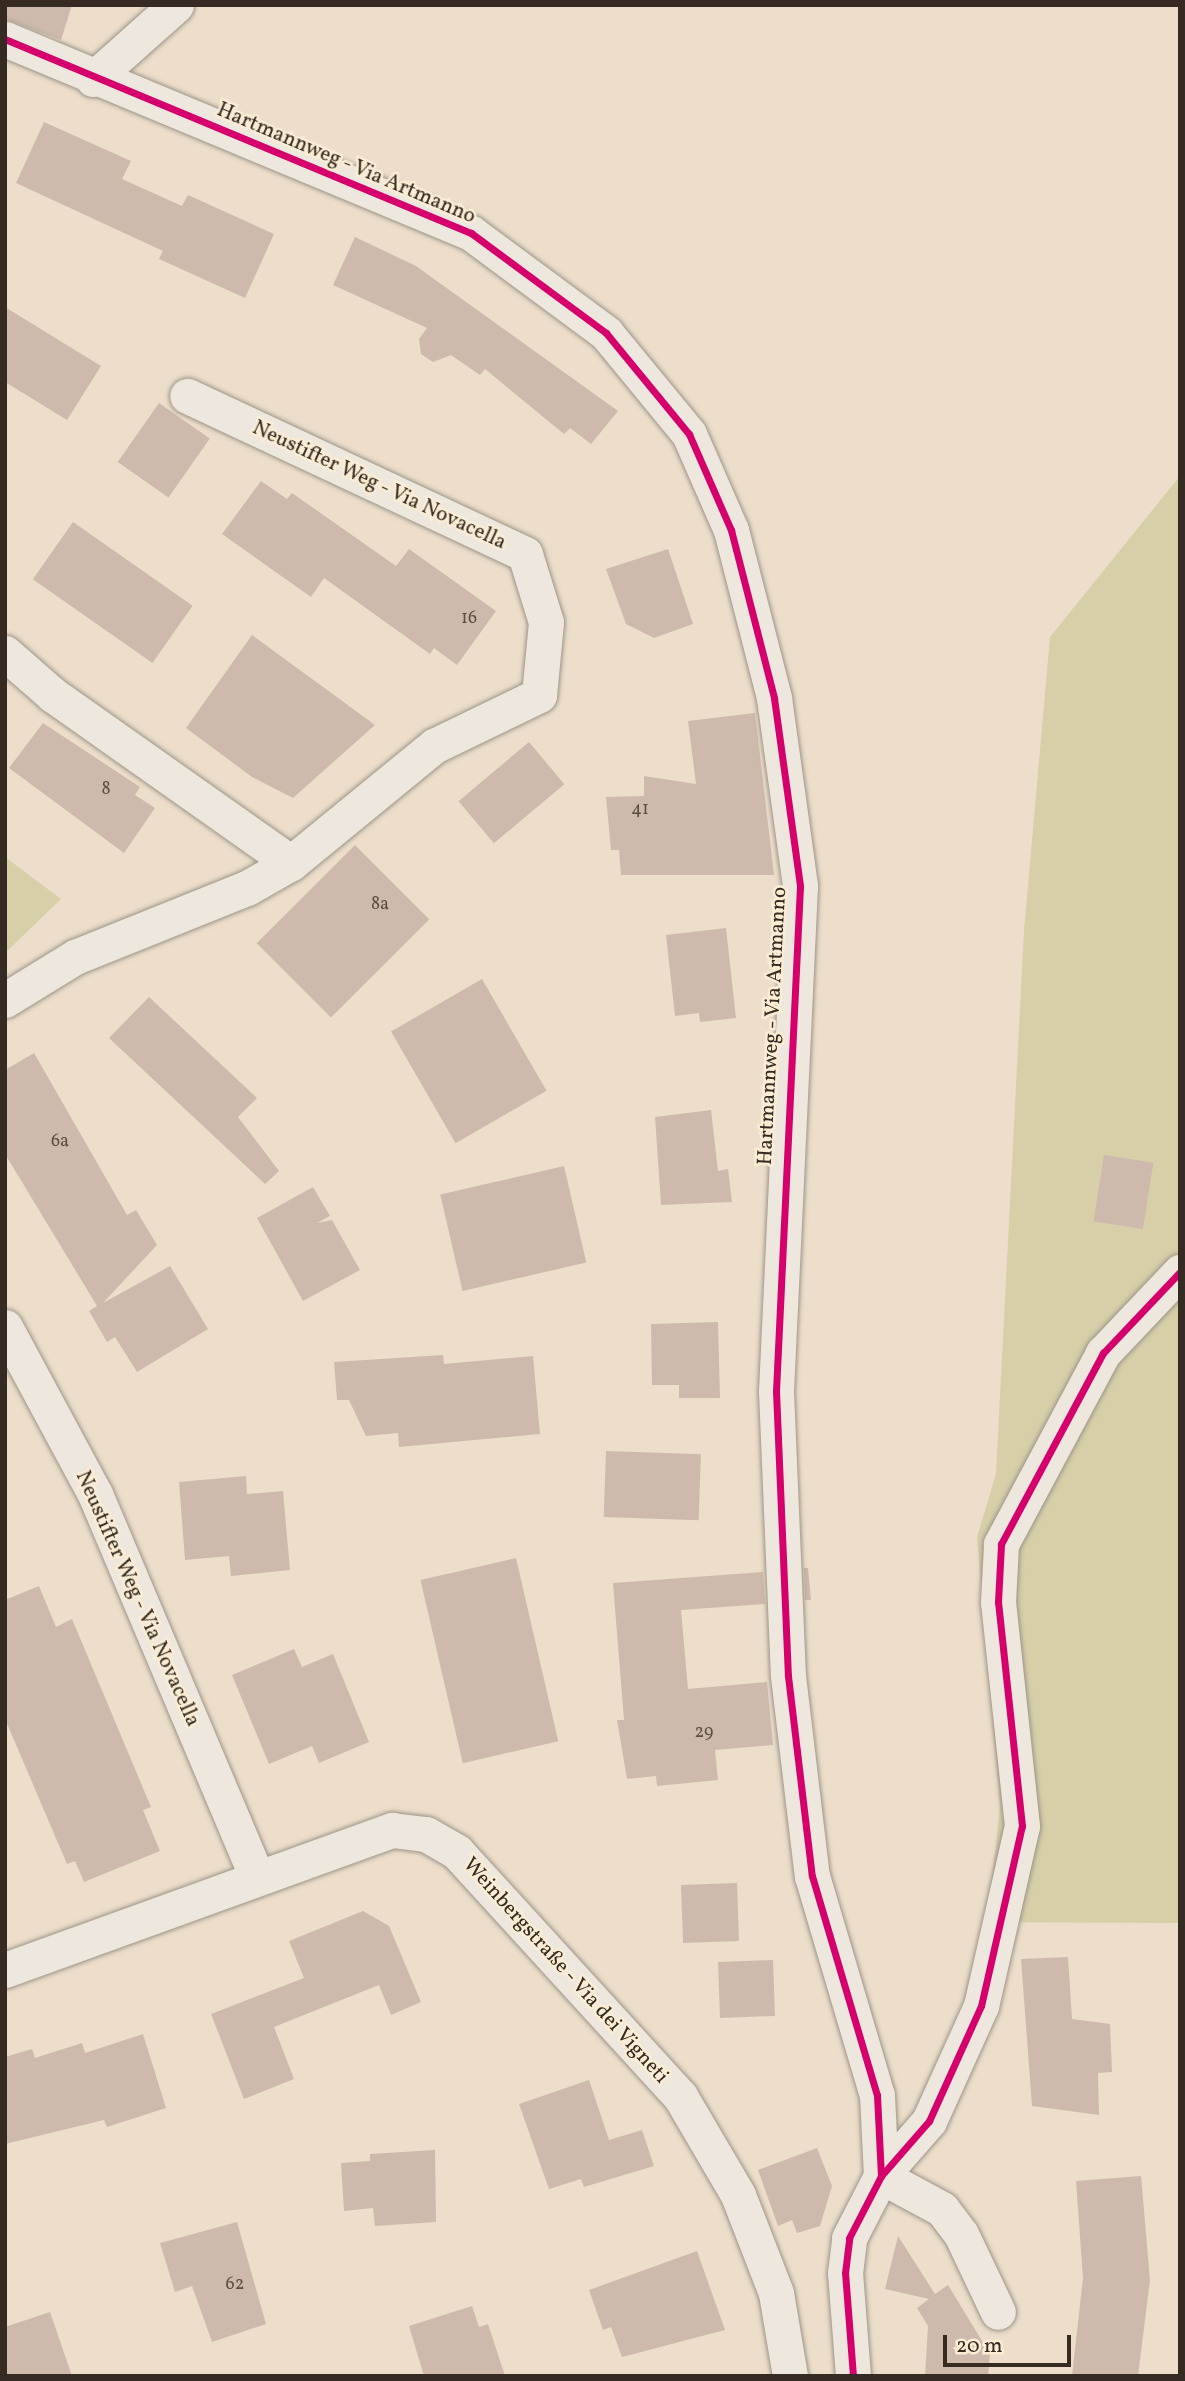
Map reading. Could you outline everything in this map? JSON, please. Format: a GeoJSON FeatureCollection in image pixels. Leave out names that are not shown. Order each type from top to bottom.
{"type":"FeatureCollection","features":[{"type":"Feature","properties":{"kind":"street"},"geometry":{"type":"LineString","coordinates":[[93,79],[176,5]]}},
{"type":"Feature","properties":{"kind":"street","name":"Hartmannweg - Via Artmanno"},"geometry":{"type":"LineString","coordinates":[[5,39],[93,79],[471,233],[606,333],[689,434],[731,530],[774,698],[800,886],[776,1391],[789,1676],[813,1875],[877,2095],[881,2176]]}},
{"type":"Feature","properties":{"kind":"street","name":"Neustifter Weg - Via Novacella"},"geometry":{"type":"LineString","coordinates":[[5,1000],[75,957],[247,888],[292,863],[434,746],[539,695],[546,622],[525,554],[187,396]]}},
{"type":"Feature","properties":{"kind":"street"},"geometry":{"type":"LineString","coordinates":[[5,653],[53,695],[292,863]]}},
{"type":"Feature","properties":{"kind":"street"},"geometry":{"type":"LineString","coordinates":[[853,2376],[845,2273],[849,2238],[881,2176],[929,2121],[981,2006],[1022,1826],[998,1602],[1001,1544],[1103,1353],[1180,1272]]}},
{"type":"Feature","properties":{"kind":"street","name":"Neustifter Weg - Via Novacella"},"geometry":{"type":"LineString","coordinates":[[5,1327],[95,1494],[256,1876]]}},
{"type":"Feature","properties":{"kind":"street","name":"Weinbergstraße - Via dei Vigneti"},"geometry":{"type":"LineString","coordinates":[[5,1970],[256,1876],[392,1830],[426,1834],[457,1852],[680,2096],[738,2195],[776,2293],[790,2376]]}},
{"type":"Feature","properties":{"kind":"street"},"geometry":{"type":"LineString","coordinates":[[881,2176],[942,2209],[961,2234],[998,2312]]}},
{"type":"Feature","properties":{"kind":"shaded area"},"geometry":{"type":"Polygon","coordinates":[[[1180,476],[1180,1923],[987,1922],[1000,1807],[977,1537],[996,1474],[1024,931],[1050,637],[1180,476]]]}},
{"type":"Feature","properties":{"kind":"shaded area"},"geometry":{"type":"Polygon","coordinates":[[[5,857],[61,899],[5,953],[5,857]]]}},
{"type":"Feature","properties":{"kind":"building"},"geometry":{"type":"Polygon","coordinates":[[[5,5],[72,5],[61,40],[5,19],[5,5]]]}},
{"type":"Feature","properties":{"kind":"building"},"geometry":{"type":"Polygon","coordinates":[[[44,122],[131,161],[122,179],[182,206],[188,195],[274,234],[245,298],[159,259],[163,251],[16,183],[44,122]]]}},
{"type":"Feature","properties":{"kind":"building"},"geometry":{"type":"Polygon","coordinates":[[[355,237],[416,266],[618,411],[591,444],[570,428],[564,434],[485,369],[480,375],[451,355],[433,362],[421,354],[419,339],[427,328],[333,285],[355,237]]]}},
{"type":"Feature","properties":{"kind":"building"},"geometry":{"type":"Polygon","coordinates":[[[5,307],[101,366],[67,420],[5,382],[5,307]]]}},
{"type":"Feature","properties":{"kind":"building"},"geometry":{"type":"Polygon","coordinates":[[[159,403],[210,439],[168,498],[118,462],[159,403]]]}},
{"type":"Feature","properties":{"kind":"building"},"geometry":{"type":"Polygon","coordinates":[[[261,481],[287,499],[292,493],[396,566],[409,549],[496,611],[457,665],[434,648],[430,654],[324,578],[311,597],[222,534],[261,481]]]}},
{"type":"Feature","properties":{"kind":"building"},"geometry":{"type":"Polygon","coordinates":[[[73,522],[193,606],[152,663],[33,579],[73,522]]]}},
{"type":"Feature","properties":{"kind":"building"},"geometry":{"type":"Polygon","coordinates":[[[668,549],[693,624],[654,638],[626,624],[606,569],[668,549]]]}},
{"type":"Feature","properties":{"kind":"building"},"geometry":{"type":"Polygon","coordinates":[[[252,635],[375,725],[293,798],[252,777],[186,728],[252,635]]]}},
{"type":"Feature","properties":{"kind":"building"},"geometry":{"type":"Polygon","coordinates":[[[755,713],[774,875],[621,875],[619,850],[611,850],[606,797],[644,796],[644,776],[696,784],[688,721],[755,713]]]}},
{"type":"Feature","properties":{"kind":"building"},"geometry":{"type":"Polygon","coordinates":[[[43,723],[140,787],[135,795],[155,808],[124,853],[9,768],[43,723]]]}},
{"type":"Feature","properties":{"kind":"building"},"geometry":{"type":"Polygon","coordinates":[[[529,742],[564,784],[494,843],[459,801],[529,742]]]}},
{"type":"Feature","properties":{"kind":"building"},"geometry":{"type":"Polygon","coordinates":[[[355,845],[429,919],[331,1018],[257,943],[355,845]]]}},
{"type":"Feature","properties":{"kind":"building"},"geometry":{"type":"Polygon","coordinates":[[[726,928],[736,1018],[700,1022],[699,1013],[675,1016],[666,935],[726,928]]]}},
{"type":"Feature","properties":{"kind":"building"},"geometry":{"type":"Polygon","coordinates":[[[482,979],[546,1091],[456,1143],[391,1032],[482,979]]]}},
{"type":"Feature","properties":{"kind":"building"},"geometry":{"type":"Polygon","coordinates":[[[149,997],[257,1098],[238,1117],[279,1171],[265,1184],[109,1038],[149,997]]]}},
{"type":"Feature","properties":{"kind":"building"},"geometry":{"type":"Polygon","coordinates":[[[34,1053],[127,1215],[136,1210],[157,1245],[103,1303],[170,1266],[208,1329],[137,1372],[115,1337],[107,1342],[89,1311],[97,1306],[5,1154],[5,1070],[34,1053]]]}},
{"type":"Feature","properties":{"kind":"building"},"geometry":{"type":"Polygon","coordinates":[[[711,1110],[718,1171],[728,1169],[732,1202],[661,1205],[655,1117],[711,1110]]]}},
{"type":"Feature","properties":{"kind":"building"},"geometry":{"type":"Polygon","coordinates":[[[1104,1155],[1153,1163],[1143,1229],[1094,1221],[1104,1155]]]}},
{"type":"Feature","properties":{"kind":"building"},"geometry":{"type":"Polygon","coordinates":[[[564,1166],[586,1262],[463,1291],[440,1195],[564,1166]]]}},
{"type":"Feature","properties":{"kind":"building"},"geometry":{"type":"Polygon","coordinates":[[[313,1187],[330,1216],[317,1223],[332,1220],[360,1270],[303,1301],[257,1218],[313,1187]]]}},
{"type":"Feature","properties":{"kind":"building"},"geometry":{"type":"Polygon","coordinates":[[[718,1322],[720,1398],[679,1398],[679,1385],[652,1385],[651,1324],[718,1322]]]}},
{"type":"Feature","properties":{"kind":"building"},"geometry":{"type":"Polygon","coordinates":[[[443,1355],[444,1364],[533,1356],[540,1434],[399,1447],[398,1433],[366,1436],[349,1400],[337,1400],[334,1362],[443,1355]]]}},
{"type":"Feature","properties":{"kind":"building"},"geometry":{"type":"Polygon","coordinates":[[[606,1451],[701,1454],[699,1520],[604,1517],[606,1451]]]}},
{"type":"Feature","properties":{"kind":"building"},"geometry":{"type":"Polygon","coordinates":[[[246,1476],[247,1494],[283,1491],[290,1570],[231,1576],[229,1556],[185,1560],[179,1482],[246,1476]]]}},
{"type":"Feature","properties":{"kind":"building"},"geometry":{"type":"Polygon","coordinates":[[[516,1558],[558,1741],[463,1763],[421,1580],[516,1558]]]}},
{"type":"Feature","properties":{"kind":"building"},"geometry":{"type":"Polygon","coordinates":[[[804,1568],[808,1568],[811,1600],[805,1600],[804,1568]]]}},
{"type":"Feature","properties":{"kind":"building"},"geometry":{"type":"Polygon","coordinates":[[[763,1572],[765,1604],[681,1610],[688,1689],[767,1682],[773,1745],[715,1750],[718,1780],[657,1786],[656,1776],[627,1779],[617,1720],[624,1720],[613,1583],[763,1572]]]}},
{"type":"Feature","properties":{"kind":"building"},"geometry":{"type":"Polygon","coordinates":[[[39,1586],[56,1627],[72,1619],[151,1807],[143,1810],[160,1851],[84,1882],[75,1861],[67,1864],[5,1719],[5,1600],[39,1586]]]}},
{"type":"Feature","properties":{"kind":"building"},"geometry":{"type":"Polygon","coordinates":[[[294,1649],[302,1667],[333,1654],[369,1742],[319,1763],[312,1746],[269,1764],[232,1675],[294,1649]]]}},
{"type":"Feature","properties":{"kind":"building"},"geometry":{"type":"Polygon","coordinates":[[[737,1883],[739,1941],[683,1943],[681,1885],[737,1883]]]}},
{"type":"Feature","properties":{"kind":"building"},"geometry":{"type":"Polygon","coordinates":[[[363,1911],[389,1926],[421,2002],[391,2015],[379,1985],[274,2027],[294,2079],[244,2099],[211,2014],[304,1978],[289,1941],[363,1911]]]}},
{"type":"Feature","properties":{"kind":"building"},"geometry":{"type":"Polygon","coordinates":[[[1068,1957],[1072,2019],[1110,2024],[1112,2072],[1098,2073],[1099,2115],[1032,2106],[1021,1959],[1068,1957]]]}},
{"type":"Feature","properties":{"kind":"building"},"geometry":{"type":"Polygon","coordinates":[[[773,1960],[775,2016],[720,2018],[718,1962],[773,1960]]]}},
{"type":"Feature","properties":{"kind":"building"},"geometry":{"type":"Polygon","coordinates":[[[143,2034],[166,2108],[107,2127],[104,2120],[5,2144],[5,2057],[32,2049],[35,2058],[82,2043],[85,2053],[143,2034]]]}},
{"type":"Feature","properties":{"kind":"building"},"geometry":{"type":"Polygon","coordinates":[[[589,2080],[609,2140],[642,2130],[654,2166],[584,2187],[581,2179],[549,2189],[519,2104],[589,2080]]]}},
{"type":"Feature","properties":{"kind":"building"},"geometry":{"type":"Polygon","coordinates":[[[817,2148],[832,2186],[820,2226],[797,2233],[792,2220],[778,2226],[758,2170],[817,2148]]]}},
{"type":"Feature","properties":{"kind":"building"},"geometry":{"type":"Polygon","coordinates":[[[435,2150],[436,2222],[375,2226],[373,2208],[344,2211],[341,2163],[370,2161],[370,2154],[435,2150]]]}},
{"type":"Feature","properties":{"kind":"building"},"geometry":{"type":"Polygon","coordinates":[[[1141,2176],[1150,2280],[1138,2376],[1072,2376],[1083,2278],[1076,2181],[1141,2176]]]}},
{"type":"Feature","properties":{"kind":"building"},"geometry":{"type":"Polygon","coordinates":[[[237,2222],[266,2324],[212,2342],[192,2286],[175,2292],[160,2243],[237,2222]]]}},
{"type":"Feature","properties":{"kind":"building"},"geometry":{"type":"Polygon","coordinates":[[[898,2236],[935,2294],[948,2285],[990,2354],[988,2376],[925,2376],[928,2326],[917,2308],[929,2299],[885,2289],[898,2236]]]}},
{"type":"Feature","properties":{"kind":"building"},"geometry":{"type":"Polygon","coordinates":[[[697,2251],[725,2330],[622,2357],[611,2327],[603,2330],[589,2290],[697,2251]]]}},
{"type":"Feature","properties":{"kind":"building"},"geometry":{"type":"Polygon","coordinates":[[[472,2306],[479,2327],[488,2324],[505,2376],[424,2376],[409,2326],[472,2306]]]}},
{"type":"Feature","properties":{"kind":"building"},"geometry":{"type":"Polygon","coordinates":[[[50,2312],[72,2376],[5,2376],[5,2327],[50,2312]]]}},
{"type":"Feature","properties":{"kind":"cycle path"},"geometry":{"type":"LineString","coordinates":[[5,39],[471,233],[606,333],[689,434],[731,530],[774,698],[800,886],[776,1391],[788,1676],[812,1876],[877,2095],[881,2176]]}},
{"type":"Feature","properties":{"kind":"cycle path"},"geometry":{"type":"LineString","coordinates":[[853,2376],[845,2273],[849,2238],[881,2176],[929,2121],[981,2006],[1022,1826],[998,1602],[1001,1544],[1103,1353],[1180,1272]]}}]}
